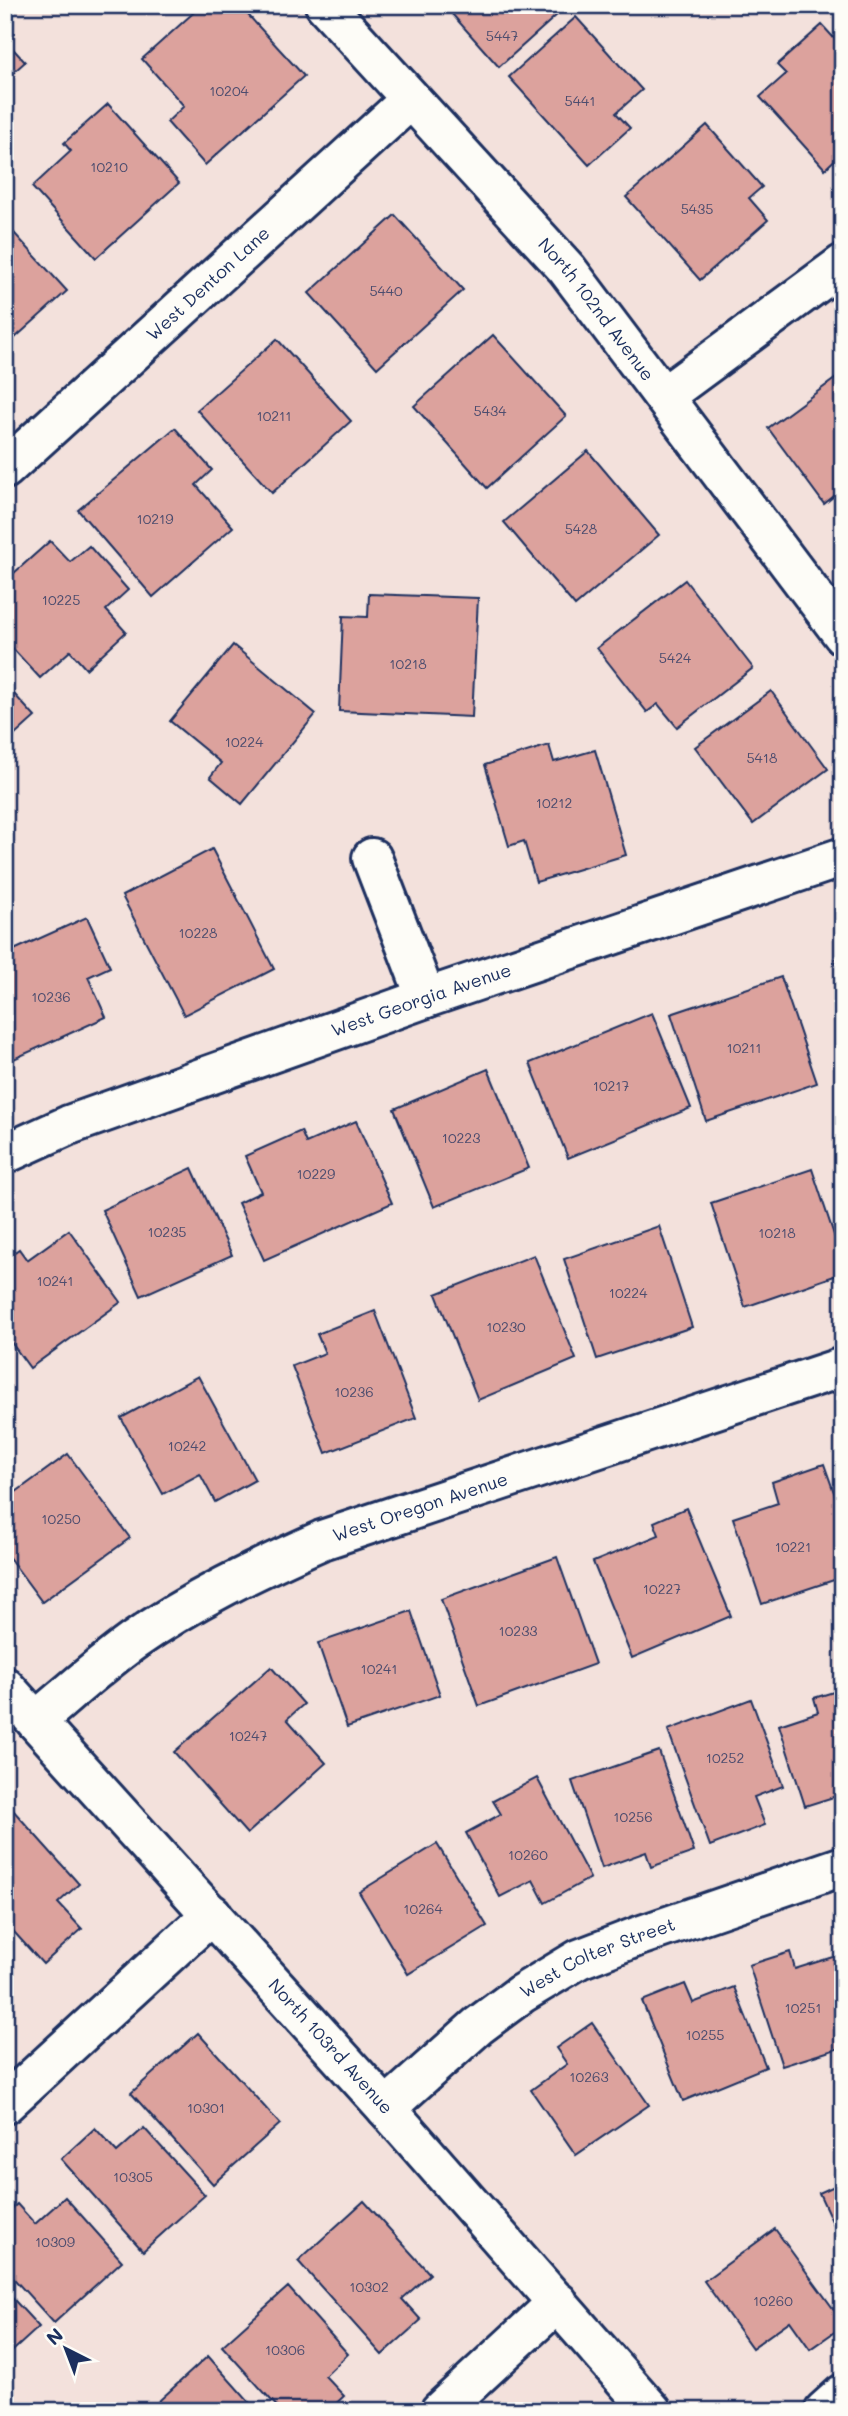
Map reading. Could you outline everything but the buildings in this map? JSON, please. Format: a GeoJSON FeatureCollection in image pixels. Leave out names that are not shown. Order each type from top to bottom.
{"type":"FeatureCollection","features":[{"type":"Feature","properties":{"kind":"street","name":"North 102nd Avenue"},"geometry":{"type":"LineString","coordinates":[[325,5],[567,269],[843,635]]}},
{"type":"Feature","properties":{"kind":"street","name":"West Denton Lane"},"geometry":{"type":"LineString","coordinates":[[5,468],[411,100]]}},
{"type":"Feature","properties":{"kind":"street"},"geometry":{"type":"LineString","coordinates":[[664,396],[843,264]]}},
{"type":"Feature","properties":{"kind":"street","name":"West Georgia Avenue"},"geometry":{"type":"LineString","coordinates":[[5,1154],[69,1125],[426,998],[843,857]]}},
{"type":"Feature","properties":{"kind":"street"},"geometry":{"type":"LineString","coordinates":[[372,858],[426,998]]}},
{"type":"Feature","properties":{"kind":"street","name":"West Oregon Avenue"},"geometry":{"type":"LineString","coordinates":[[36,1721],[131,1643],[163,1622],[266,1565],[322,1540],[843,1367]]}},
{"type":"Feature","properties":{"kind":"street","name":"North 103rd Avenue"},"geometry":{"type":"LineString","coordinates":[[5,1687],[386,2108],[652,2411]]}},
{"type":"Feature","properties":{"kind":"street","name":"West Colter Street"},"geometry":{"type":"LineString","coordinates":[[386,2108],[478,2026],[521,1994],[579,1959],[843,1866]]}},
{"type":"Feature","properties":{"kind":"street"},"geometry":{"type":"LineString","coordinates":[[5,2104],[212,1914]]}},
{"type":"Feature","properties":{"kind":"street"},"geometry":{"type":"LineString","coordinates":[[440,2411],[558,2302]]}},
{"type":"Feature","properties":{"kind":"street"},"geometry":{"type":"LineString","coordinates":[[824,2411],[843,2395]]}}]}
